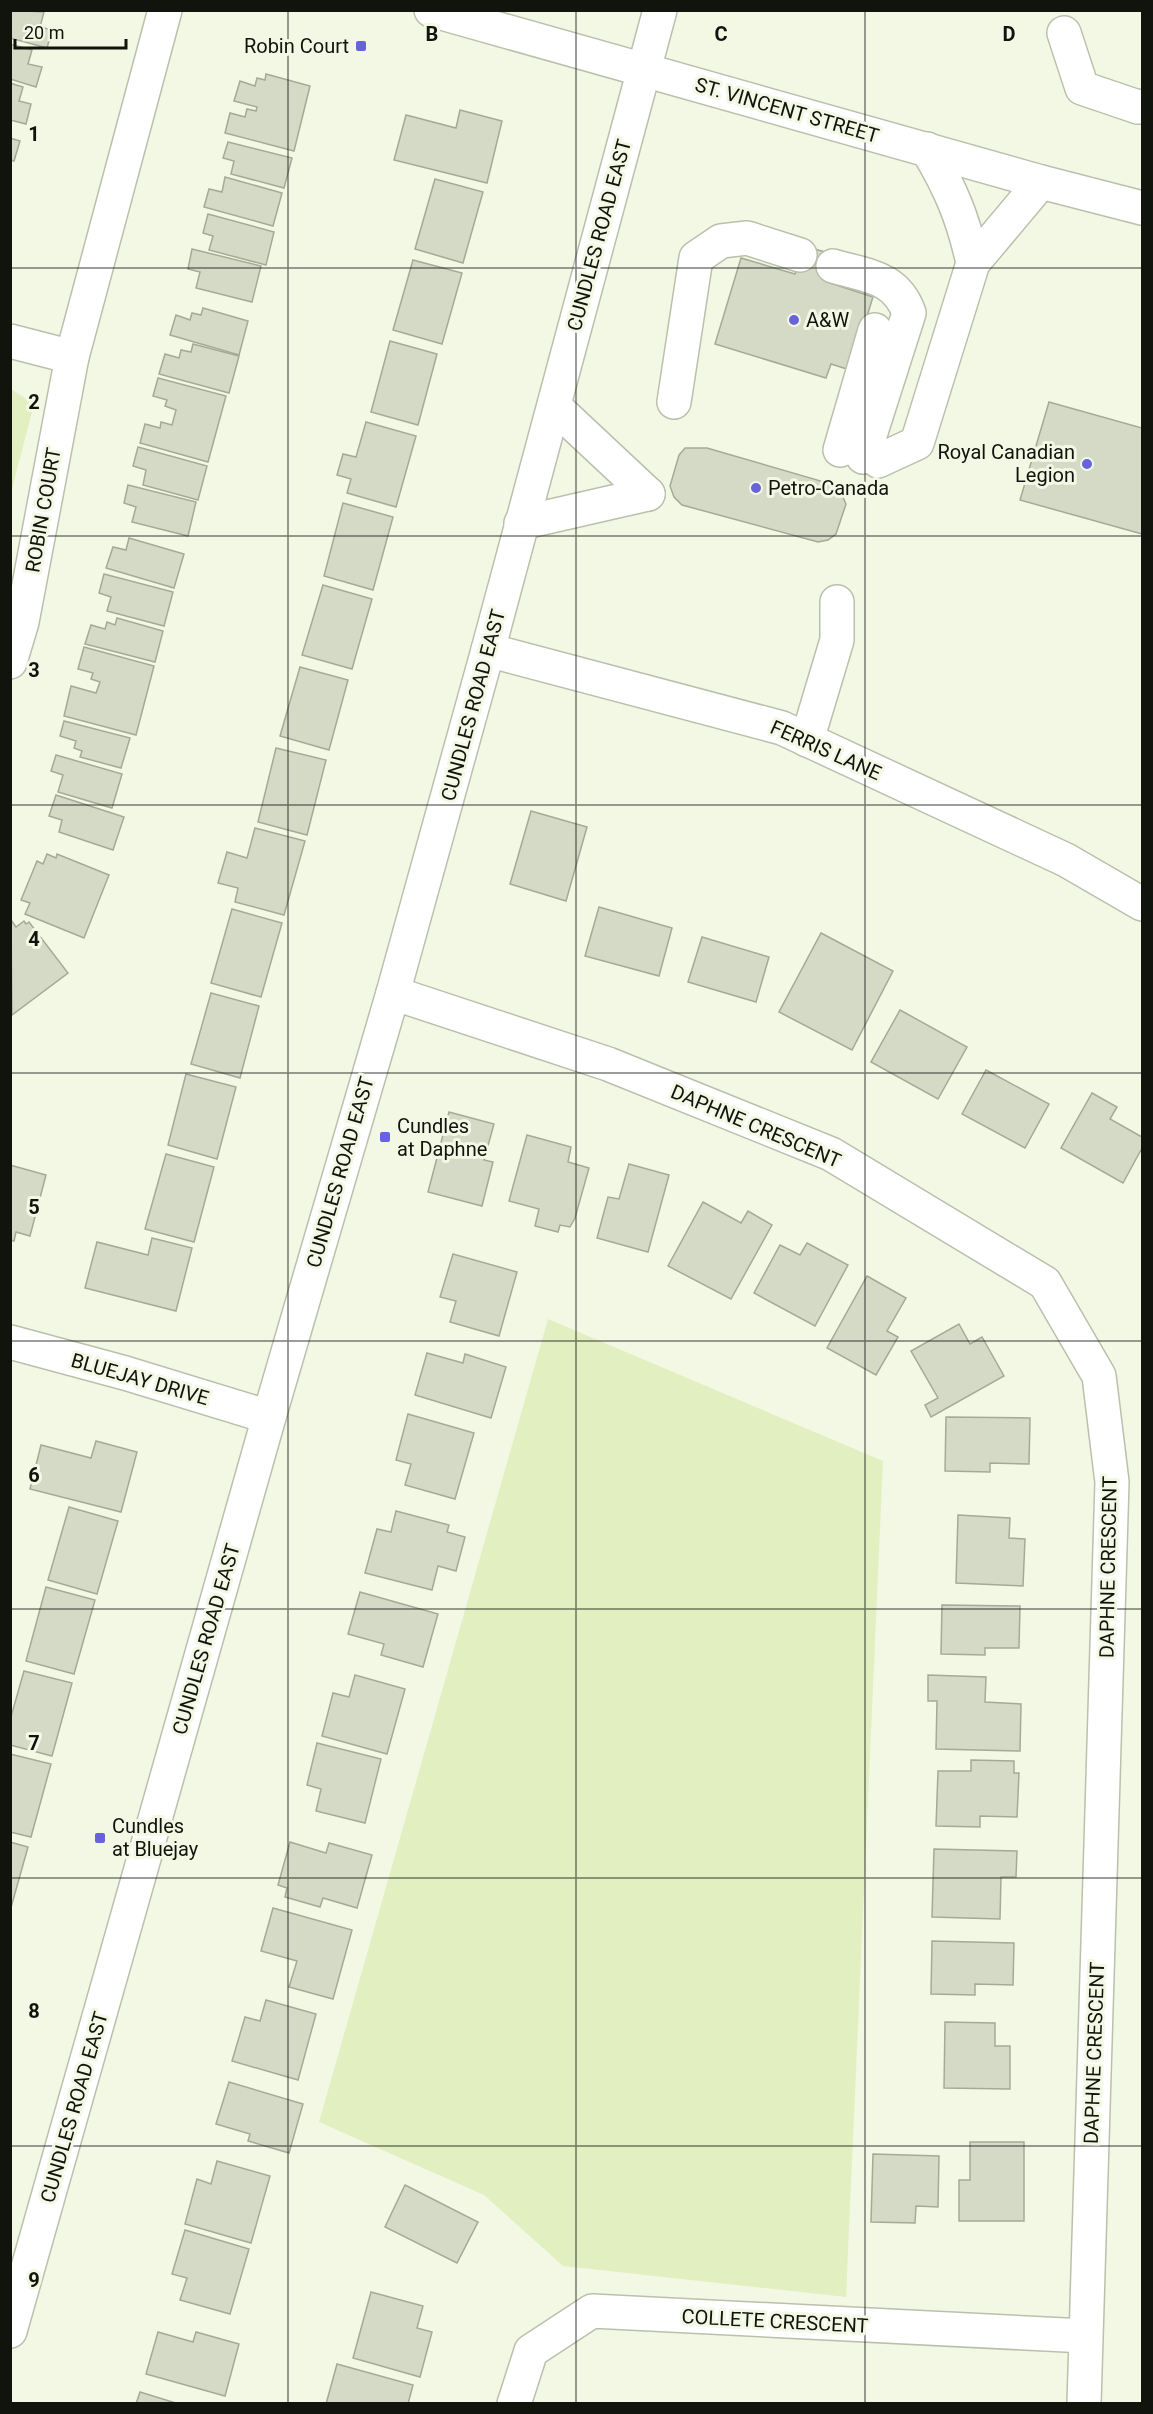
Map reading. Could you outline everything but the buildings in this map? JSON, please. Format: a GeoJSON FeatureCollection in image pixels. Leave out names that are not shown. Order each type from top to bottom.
{"type":"FeatureCollection","features":[{"type":"Feature","properties":{"kind":"street","name":"ROBIN COURT"},"geometry":{"type":"LineString","coordinates":[[10,662],[22,622],[72,357],[165,10]]}},
{"type":"Feature","properties":{"kind":"street","name":"ST. VINCENT STREET"},"geometry":{"type":"LineString","coordinates":[[431,10],[1041,182],[1143,208]]}},
{"type":"Feature","properties":{"kind":"street","name":"CUNDLES ROAD EAST"},"geometry":{"type":"LineString","coordinates":[[10,2331],[269,1417],[393,993],[660,10]]}},
{"type":"Feature","properties":{"kind":"street"},"geometry":{"type":"LineString","coordinates":[[1064,33],[1082,88],[1138,107],[1143,106]]}},
{"type":"Feature","properties":{"kind":"street"},"geometry":{"type":"LineString","coordinates":[[927,149],[948,183],[964,225],[973,263]]}},
{"type":"Feature","properties":{"kind":"street"},"geometry":{"type":"LineString","coordinates":[[860,456],[916,443],[973,263],[1041,182]]}},
{"type":"Feature","properties":{"kind":"street"},"geometry":{"type":"LineString","coordinates":[[674,402],[696,258],[722,241],[747,238],[800,255]]}},
{"type":"Feature","properties":{"kind":"street"},"geometry":{"type":"LineString","coordinates":[[833,266],[888,282],[904,299],[909,313],[860,456]]}},
{"type":"Feature","properties":{"kind":"street"},"geometry":{"type":"LineString","coordinates":[[860,456],[875,330]]}},
{"type":"Feature","properties":{"kind":"street"},"geometry":{"type":"LineString","coordinates":[[10,341],[72,357]]}},
{"type":"Feature","properties":{"kind":"street"},"geometry":{"type":"LineString","coordinates":[[521,523],[648,494],[554,406]]}},
{"type":"Feature","properties":{"kind":"street"},"geometry":{"type":"LineString","coordinates":[[807,740],[837,640],[837,602]]}},
{"type":"Feature","properties":{"kind":"street","name":"FERRIS LANE"},"geometry":{"type":"LineString","coordinates":[[488,650],[782,728],[1066,860],[1143,904]]}},
{"type":"Feature","properties":{"kind":"street","name":"DAPHNE CRESCENT"},"geometry":{"type":"LineString","coordinates":[[393,993],[608,1064],[831,1154],[1045,1283],[1099,1376],[1112,1482],[1084,2403]]}},
{"type":"Feature","properties":{"kind":"street","name":"BLUEJAY DRIVE"},"geometry":{"type":"LineString","coordinates":[[10,1342],[125,1373],[269,1417]]}},
{"type":"Feature","properties":{"kind":"street","name":"COLLETE CRESCENT"},"geometry":{"type":"LineString","coordinates":[[514,2403],[531,2351],[592,2311],[1085,2336]]}},
{"type":"Feature","properties":{"kind":"green space"},"geometry":{"type":"Polygon","coordinates":[[[11,389],[34,404],[11,493],[11,389]]]}},
{"type":"Feature","properties":{"kind":"green space"},"geometry":{"type":"Polygon","coordinates":[[[548,1319],[883,1461],[846,2297],[563,2266],[484,2195],[319,2122],[548,1319]]]}},
{"type":"Feature","properties":{"kind":"place","name":"Robin Court"},"geometry":{"type":"Point","coordinates":[361,46]}},
{"type":"Feature","properties":{"kind":"place","name":"A&W"},"geometry":{"type":"Point","coordinates":[794,320]}},
{"type":"Feature","properties":{"kind":"place","name":"Royal Canadian Legion"},"geometry":{"type":"Point","coordinates":[1087,464]}},
{"type":"Feature","properties":{"kind":"place","name":"Petro-Canada"},"geometry":{"type":"Point","coordinates":[756,488]}},
{"type":"Feature","properties":{"kind":"place","name":"Cundles at Daphne"},"geometry":{"type":"Point","coordinates":[385,1137]}},
{"type":"Feature","properties":{"kind":"place","name":"Cundles at Bluejay"},"geometry":{"type":"Point","coordinates":[100,1838]}}]}
